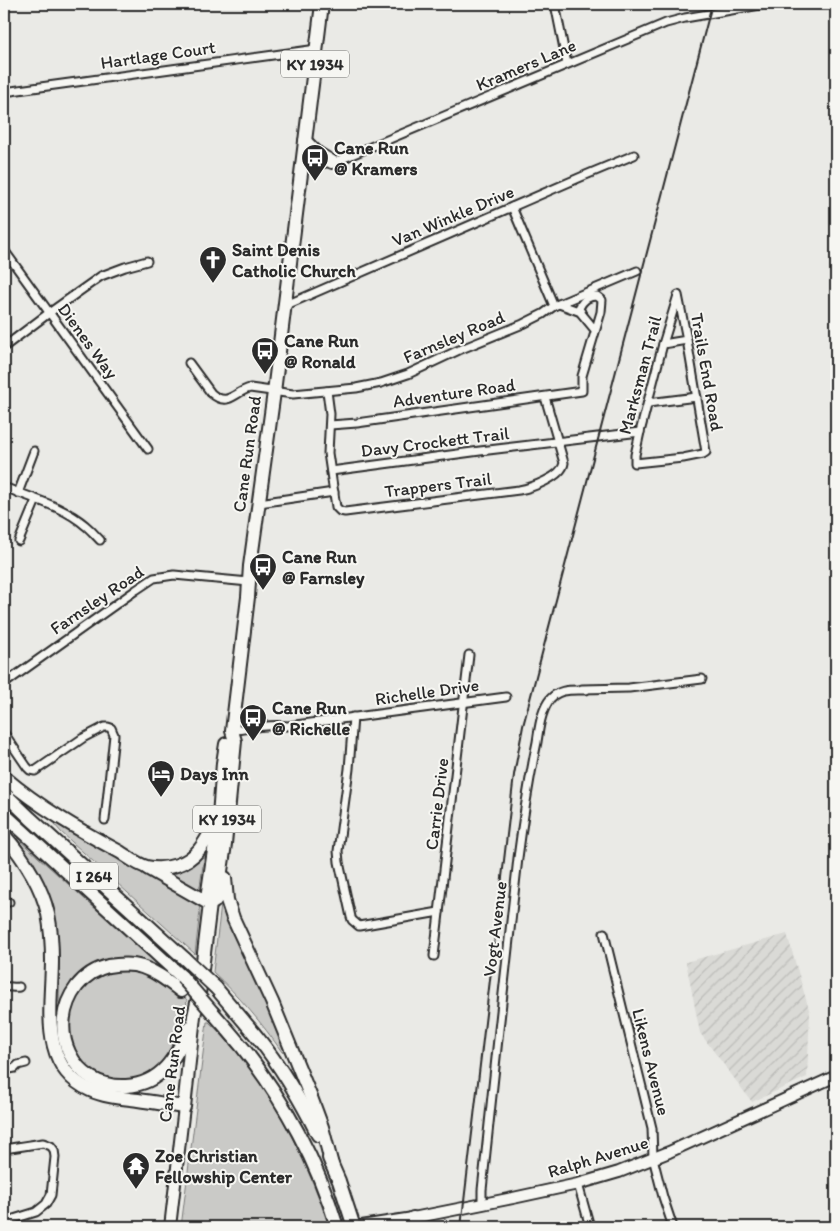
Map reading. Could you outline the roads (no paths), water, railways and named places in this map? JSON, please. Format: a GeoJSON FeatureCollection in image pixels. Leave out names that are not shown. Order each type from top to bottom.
{"type":"FeatureCollection","features":[{"type":"Feature","properties":{"kind":"highway","name":"Cane Run Road"},"geometry":{"type":"LineString","coordinates":[[210,904],[217,898],[224,844],[235,741],[232,731],[256,518],[274,392],[322,4]]}},
{"type":"Feature","properties":{"kind":"highway"},"geometry":{"type":"LineString","coordinates":[[305,141],[317,153],[332,162]]}},
{"type":"Feature","properties":{"kind":"highway","name":"Cane Run Road"},"geometry":{"type":"LineString","coordinates":[[184,1107],[194,1016],[210,904],[207,898],[224,755],[227,739],[232,731]]}},
{"type":"Feature","properties":{"kind":"highway"},"geometry":{"type":"LineString","coordinates":[[4,777],[23,793],[50,811],[210,904]]}},
{"type":"Feature","properties":{"kind":"highway","name":"I 264"},"geometry":{"type":"LineString","coordinates":[[4,793],[216,988],[258,1038],[284,1075],[311,1121],[340,1181],[354,1227]]}},
{"type":"Feature","properties":{"kind":"highway","name":"I 264"},"geometry":{"type":"LineString","coordinates":[[4,814],[182,977],[213,1012],[271,1087],[295,1127],[314,1165],[337,1227]]}},
{"type":"Feature","properties":{"kind":"highway"},"geometry":{"type":"LineString","coordinates":[[145,867],[163,868],[188,860],[206,842],[218,816]]}},
{"type":"Feature","properties":{"kind":"highway"},"geometry":{"type":"LineString","coordinates":[[4,835],[26,863],[37,883],[48,914],[52,959],[52,1038],[55,1051],[62,1066],[78,1083],[98,1093],[184,1107]]}},
{"type":"Feature","properties":{"kind":"highway"},"geometry":{"type":"LineString","coordinates":[[224,844],[228,906],[272,1002],[312,1100],[322,1127],[332,1165]]}},
{"type":"Feature","properties":{"kind":"highway"},"geometry":{"type":"LineString","coordinates":[[194,1016],[180,1048],[169,1065],[154,1078],[130,1086],[115,1086],[95,1080],[82,1071],[68,1051],[63,1033],[63,1016],[70,997],[79,984],[91,973],[116,965],[135,965],[154,972],[213,1012]]}},
{"type":"Feature","properties":{"kind":"street"},"geometry":{"type":"LineString","coordinates":[[555,4],[567,64]]}},
{"type":"Feature","properties":{"kind":"street","name":"Kramers Lane"},"geometry":{"type":"LineString","coordinates":[[302,164],[332,162],[666,23],[766,4]]}},
{"type":"Feature","properties":{"kind":"street","name":"Hartlage Court"},"geometry":{"type":"LineString","coordinates":[[4,92],[317,49]]}},
{"type":"Feature","properties":{"kind":"street","name":"Van Winkle Drive"},"geometry":{"type":"LineString","coordinates":[[284,306],[634,155]]}},
{"type":"Feature","properties":{"kind":"street"},"geometry":{"type":"LineString","coordinates":[[512,207],[556,305],[580,312],[595,330]]}},
{"type":"Feature","properties":{"kind":"street","name":"Dienes Way"},"geometry":{"type":"LineString","coordinates":[[4,250],[148,449]]}},
{"type":"Feature","properties":{"kind":"street"},"geometry":{"type":"LineString","coordinates":[[4,347],[101,276],[125,266],[147,261]]}},
{"type":"Feature","properties":{"kind":"street","name":"Farnsley Road"},"geometry":{"type":"LineString","coordinates":[[189,363],[211,393],[223,400],[250,388],[293,394],[373,385],[408,374],[459,350],[523,324],[556,305],[636,271]]}},
{"type":"Feature","properties":{"kind":"street","name":"Trails End Road"},"geometry":{"type":"LineString","coordinates":[[635,463],[683,458],[706,452],[678,295]]}},
{"type":"Feature","properties":{"kind":"street","name":"Marksman Trail"},"geometry":{"type":"LineString","coordinates":[[635,463],[640,432],[678,295]]}},
{"type":"Feature","properties":{"kind":"street"},"geometry":{"type":"LineString","coordinates":[[580,312],[579,308],[582,301],[593,296],[597,296],[602,300],[601,312],[595,330]]}},
{"type":"Feature","properties":{"kind":"street","name":"Adventure Road"},"geometry":{"type":"LineString","coordinates":[[330,425],[582,392],[582,376],[595,330]]}},
{"type":"Feature","properties":{"kind":"street"},"geometry":{"type":"LineString","coordinates":[[663,344],[687,340]]}},
{"type":"Feature","properties":{"kind":"street"},"geometry":{"type":"LineString","coordinates":[[259,503],[334,492],[328,453],[330,406],[327,391]]}},
{"type":"Feature","properties":{"kind":"street"},"geometry":{"type":"LineString","coordinates":[[545,397],[558,442]]}},
{"type":"Feature","properties":{"kind":"street"},"geometry":{"type":"LineString","coordinates":[[648,403],[697,397]]}},
{"type":"Feature","properties":{"kind":"street","name":"Davy Crockett Trail"},"geometry":{"type":"LineString","coordinates":[[331,471],[640,432]]}},
{"type":"Feature","properties":{"kind":"street","name":"Trappers Trail"},"geometry":{"type":"LineString","coordinates":[[334,492],[336,507],[338,510],[345,512],[519,490],[540,484],[562,470],[564,463],[558,442]]}},
{"type":"Feature","properties":{"kind":"street"},"geometry":{"type":"LineString","coordinates":[[18,493],[34,452]]}},
{"type":"Feature","properties":{"kind":"street"},"geometry":{"type":"LineString","coordinates":[[4,487],[70,515],[85,525],[100,540]]}},
{"type":"Feature","properties":{"kind":"street"},"geometry":{"type":"LineString","coordinates":[[19,541],[36,500]]}},
{"type":"Feature","properties":{"kind":"street","name":"Farnsley Road"},"geometry":{"type":"LineString","coordinates":[[4,684],[154,578],[174,575],[249,582]]}},
{"type":"Feature","properties":{"kind":"street","name":"Carrie Drive"},"geometry":{"type":"LineString","coordinates":[[434,956],[469,655]]}},
{"type":"Feature","properties":{"kind":"street","name":"Vogt Avenue"},"geometry":{"type":"LineString","coordinates":[[482,1204],[494,1069],[521,831],[529,777],[542,714],[554,696],[563,691],[629,688],[702,678]]}},
{"type":"Feature","properties":{"kind":"street","name":"Vogt Avenue"},"geometry":{"type":"LineString","coordinates":[[554,687],[586,690]]}},
{"type":"Feature","properties":{"kind":"street","name":"Richelle Drive"},"geometry":{"type":"LineString","coordinates":[[232,731],[281,725],[288,726],[506,697]]}},
{"type":"Feature","properties":{"kind":"street"},"geometry":{"type":"LineString","coordinates":[[354,717],[338,851],[350,917],[359,926],[439,912]]}},
{"type":"Feature","properties":{"kind":"street"},"geometry":{"type":"LineString","coordinates":[[4,733],[27,767],[33,771],[38,770],[83,738],[104,727],[111,728],[114,735],[104,820]]}},
{"type":"Feature","properties":{"kind":"street","name":"Likens Avenue"},"geometry":{"type":"LineString","coordinates":[[604,932],[652,1128],[653,1158],[673,1227]]}},
{"type":"Feature","properties":{"kind":"street"},"geometry":{"type":"LineString","coordinates":[[4,987],[19,987]]}},
{"type":"Feature","properties":{"kind":"street"},"geometry":{"type":"LineString","coordinates":[[4,1070],[26,1063]]}},
{"type":"Feature","properties":{"kind":"street","name":"Ralph Avenue"},"geometry":{"type":"LineString","coordinates":[[354,1227],[413,1222],[482,1204],[578,1184],[619,1172],[836,1076]]}},
{"type":"Feature","properties":{"kind":"street","name":"Cane Run Road"},"geometry":{"type":"LineString","coordinates":[[171,1225],[184,1107]]}},
{"type":"Feature","properties":{"kind":"street"},"geometry":{"type":"LineString","coordinates":[[4,1149],[40,1143],[48,1144],[54,1150],[56,1157],[50,1200],[40,1210],[4,1222]]}},
{"type":"Feature","properties":{"kind":"street"},"geometry":{"type":"LineString","coordinates":[[578,1184],[590,1227]]}},
{"type":"Feature","properties":{"kind":"railway"},"geometry":{"type":"LineString","coordinates":[[461,1227],[514,775],[523,726],[712,4]]}},
{"type":"Feature","properties":{"kind":"place","name":"Cane Run @ Kramers"},"geometry":{"type":"Point","coordinates":[315,182]}},
{"type":"Feature","properties":{"kind":"place","name":"Saint Denis Catholic Church"},"geometry":{"type":"Point","coordinates":[213,284]}},
{"type":"Feature","properties":{"kind":"place","name":"Cane Run @ Ronald"},"geometry":{"type":"Point","coordinates":[265,375]}},
{"type":"Feature","properties":{"kind":"place","name":"Cane Run @ Farnsley"},"geometry":{"type":"Point","coordinates":[263,591]}},
{"type":"Feature","properties":{"kind":"place","name":"Cane Run @ Richelle"},"geometry":{"type":"Point","coordinates":[253,742]}},
{"type":"Feature","properties":{"kind":"place","name":"Days Inn"},"geometry":{"type":"Point","coordinates":[161,798]}},
{"type":"Feature","properties":{"kind":"place","name":"Zoe Christian Fellowship Center"},"geometry":{"type":"Point","coordinates":[136,1190]}}]}
